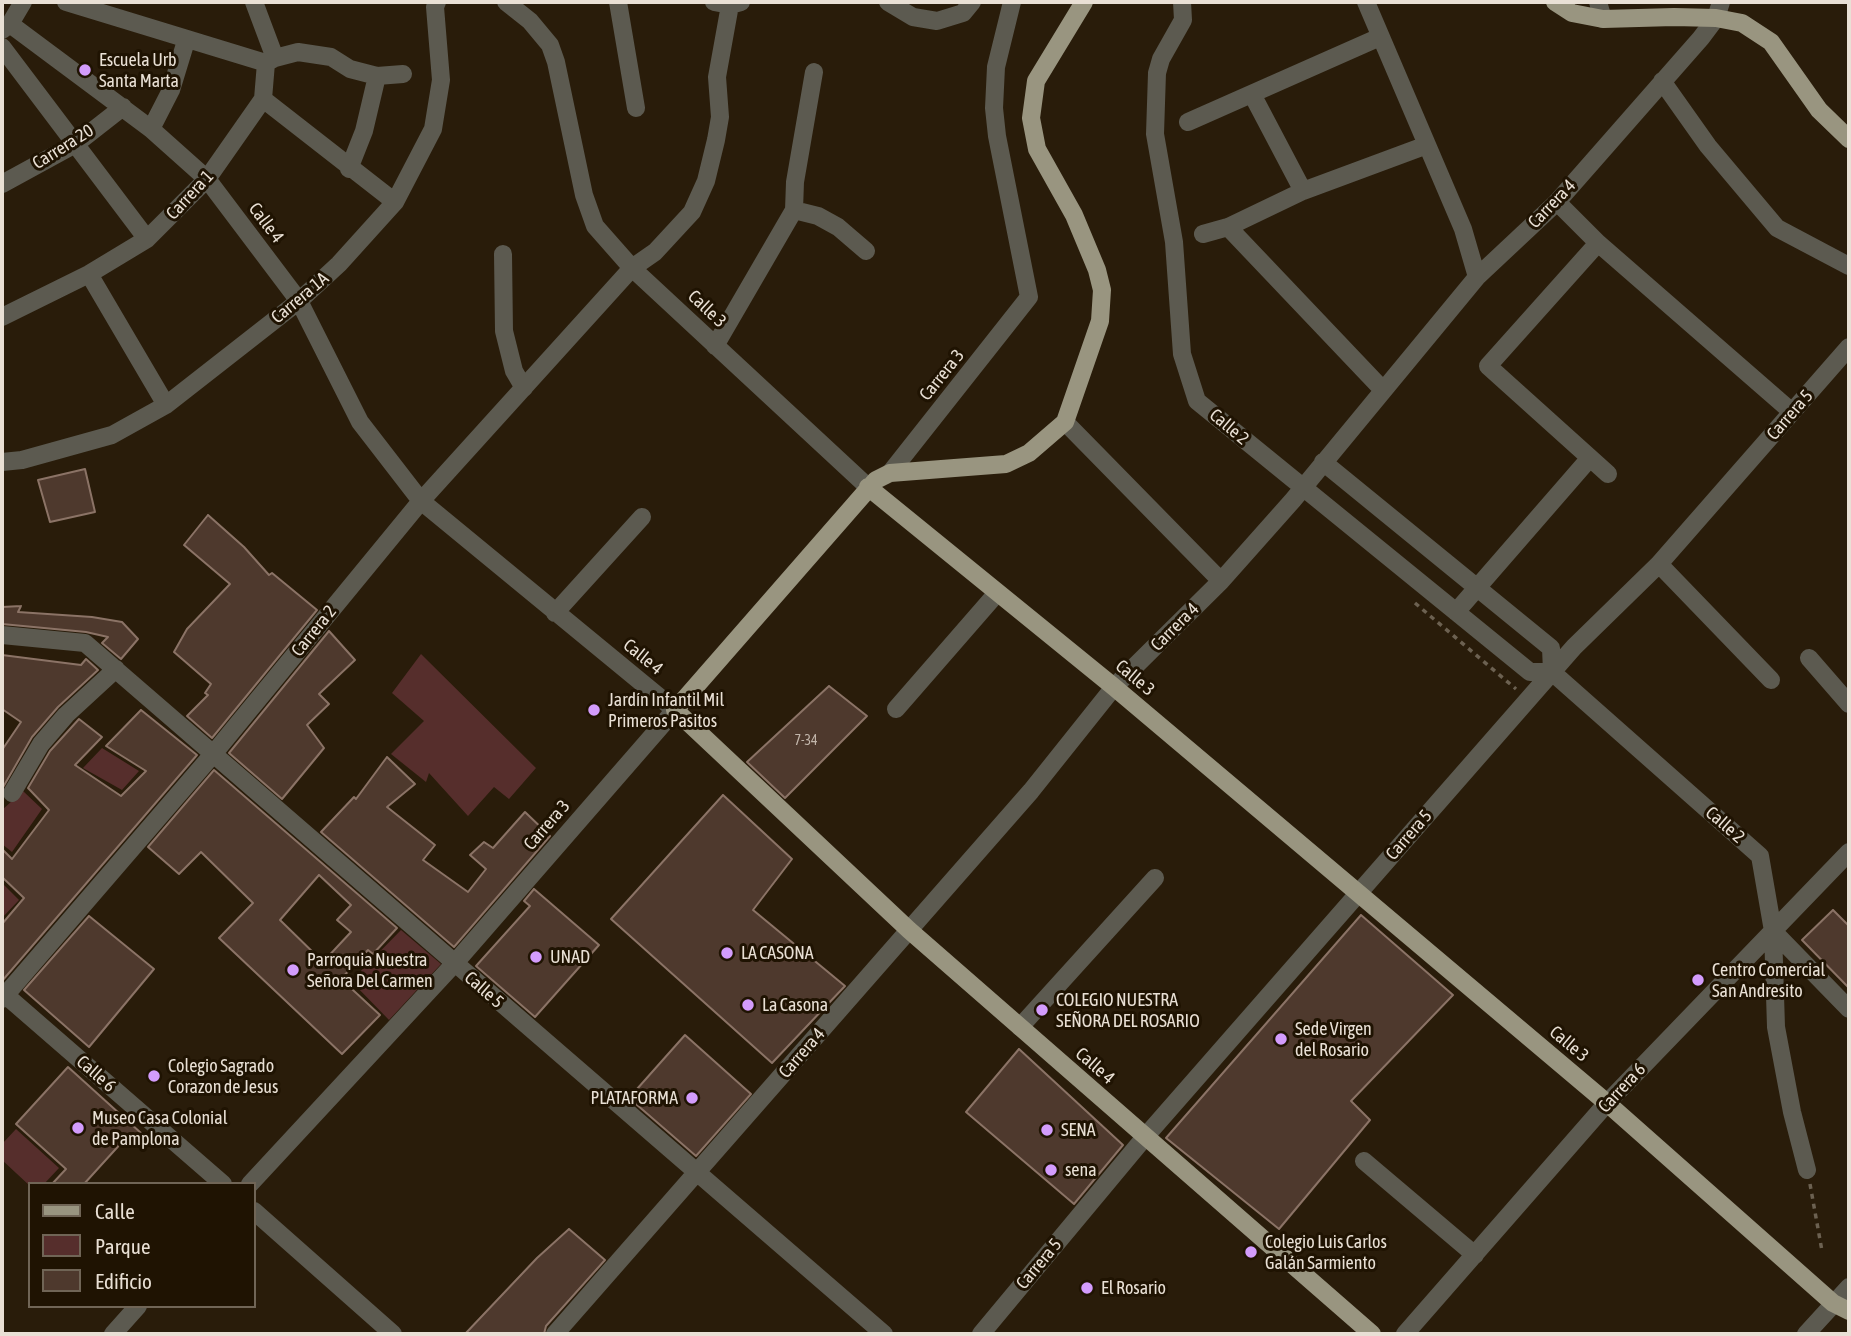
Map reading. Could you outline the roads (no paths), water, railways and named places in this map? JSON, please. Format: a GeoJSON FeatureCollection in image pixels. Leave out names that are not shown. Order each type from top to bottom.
{"type":"FeatureCollection","features":[{"type":"Feature","properties":{"kind":"main road"},"geometry":{"type":"LineString","coordinates":[[890,473],[1006,464],[1029,453],[1065,422],[1100,321],[1102,289],[1074,215],[1037,149],[1031,118],[1036,80],[1084,2]]}},
{"type":"Feature","properties":{"kind":"main road"},"geometry":{"type":"LineString","coordinates":[[1555,2],[1572,13],[1600,10],[1718,10],[1771,42],[1819,110],[1849,139]]}},
{"type":"Feature","properties":{"kind":"main road","name":"Carrera 3"},"geometry":{"type":"LineString","coordinates":[[675,709],[868,488],[890,473]]}},
{"type":"Feature","properties":{"kind":"main road","name":"Calle 3"},"geometry":{"type":"LineString","coordinates":[[868,488],[1114,687],[1356,895],[1607,1103],[1841,1307]]}},
{"type":"Feature","properties":{"kind":"main road","name":"Calle 4"},"geometry":{"type":"LineString","coordinates":[[675,709],[909,930],[1372,1334]]}},
{"type":"Feature","properties":{"kind":"street"},"geometry":{"type":"LineString","coordinates":[[6,27],[23,2]]}},
{"type":"Feature","properties":{"kind":"street"},"geometry":{"type":"LineString","coordinates":[[66,2],[186,41],[270,60],[298,52],[331,57],[350,69],[377,76],[403,74]]}},
{"type":"Feature","properties":{"kind":"street"},"geometry":{"type":"LineString","coordinates":[[254,2],[270,60],[263,99],[349,169],[395,202]]}},
{"type":"Feature","properties":{"kind":"street","name":"Carrera 1A"},"geometry":{"type":"LineString","coordinates":[[2,462],[22,460],[112,435],[166,405],[299,301],[339,264],[395,202],[433,129],[441,80],[435,7],[438,2]]}},
{"type":"Feature","properties":{"kind":"street","name":"Calle 3"},"geometry":{"type":"LineString","coordinates":[[506,2],[530,22],[550,45],[584,195],[595,226],[632,268],[868,488]]}},
{"type":"Feature","properties":{"kind":"street"},"geometry":{"type":"LineString","coordinates":[[618,2],[636,108]]}},
{"type":"Feature","properties":{"kind":"street"},"geometry":{"type":"LineString","coordinates":[[888,2],[912,17],[937,21],[963,13],[972,2]]}},
{"type":"Feature","properties":{"kind":"street","name":"Carrera 3"},"geometry":{"type":"LineString","coordinates":[[890,473],[1026,304],[1030,290],[1013,218],[994,108],[996,67],[1012,2]]}},
{"type":"Feature","properties":{"kind":"street","name":"Calle 2"},"geometry":{"type":"LineString","coordinates":[[1182,2],[1183,20],[1161,59],[1157,73],[1155,134],[1174,242],[1182,354],[1197,401],[1530,671],[1552,672],[1760,856],[1773,931],[1776,1027],[1792,1112],[1807,1170]]}},
{"type":"Feature","properties":{"kind":"street"},"geometry":{"type":"LineString","coordinates":[[1366,2],[1463,229],[1477,277]]}},
{"type":"Feature","properties":{"kind":"street","name":"Carrera 2"},"geometry":{"type":"LineString","coordinates":[[3,996],[214,753],[422,501],[632,268],[655,252],[692,212],[706,181],[720,117],[717,77],[728,3]]}},
{"type":"Feature","properties":{"kind":"street","name":"Carrera 4"},"geometry":{"type":"LineString","coordinates":[[555,1334],[1031,791],[1114,687],[1221,581],[1477,277],[1557,202],[1662,81],[1718,10]]}},
{"type":"Feature","properties":{"kind":"street","name":"Calle 4"},"geometry":{"type":"LineString","coordinates":[[6,27],[123,107],[207,179],[299,301],[360,422],[422,501],[675,709]]}},
{"type":"Feature","properties":{"kind":"street"},"geometry":{"type":"LineString","coordinates":[[1188,122],[1253,96],[1380,37]]}},
{"type":"Feature","properties":{"kind":"street"},"geometry":{"type":"LineString","coordinates":[[151,129],[171,90],[186,41]]}},
{"type":"Feature","properties":{"kind":"street"},"geometry":{"type":"LineString","coordinates":[[2,47],[147,239]]}},
{"type":"Feature","properties":{"kind":"street"},"geometry":{"type":"LineString","coordinates":[[715,346],[794,210],[794,182],[814,72]]}},
{"type":"Feature","properties":{"kind":"street"},"geometry":{"type":"LineString","coordinates":[[349,169],[364,131],[377,76]]}},
{"type":"Feature","properties":{"kind":"street"},"geometry":{"type":"LineString","coordinates":[[1662,81],[1709,146],[1777,228],[1849,266]]}},
{"type":"Feature","properties":{"kind":"street"},"geometry":{"type":"LineString","coordinates":[[1253,96],[1303,191]]}},
{"type":"Feature","properties":{"kind":"street","name":"Carrera 1"},"geometry":{"type":"LineString","coordinates":[[2,317],[89,275],[147,239],[207,179],[263,99]]}},
{"type":"Feature","properties":{"kind":"street","name":"Carrera 20"},"geometry":{"type":"LineString","coordinates":[[2,184],[76,143],[123,107]]}},
{"type":"Feature","properties":{"kind":"street"},"geometry":{"type":"LineString","coordinates":[[1203,234],[1228,227],[1303,191],[1427,145]]}},
{"type":"Feature","properties":{"kind":"street"},"geometry":{"type":"LineString","coordinates":[[1557,202],[1598,243],[1792,412]]}},
{"type":"Feature","properties":{"kind":"street"},"geometry":{"type":"LineString","coordinates":[[794,210],[818,216],[838,227],[866,251]]}},
{"type":"Feature","properties":{"kind":"street"},"geometry":{"type":"LineString","coordinates":[[1228,227],[1382,389]]}},
{"type":"Feature","properties":{"kind":"street"},"geometry":{"type":"LineString","coordinates":[[1598,243],[1488,366],[1608,474]]}},
{"type":"Feature","properties":{"kind":"street"},"geometry":{"type":"LineString","coordinates":[[503,254],[504,331],[514,371],[524,387]]}},
{"type":"Feature","properties":{"kind":"street"},"geometry":{"type":"LineString","coordinates":[[89,275],[166,405]]}},
{"type":"Feature","properties":{"kind":"street","name":"Carrera 5"},"geometry":{"type":"LineString","coordinates":[[981,1334],[1144,1137],[1552,672],[1658,564],[1849,347]]}},
{"type":"Feature","properties":{"kind":"street"},"geometry":{"type":"LineString","coordinates":[[1065,422],[1221,581]]}},
{"type":"Feature","properties":{"kind":"street"},"geometry":{"type":"LineString","coordinates":[[1456,612],[1590,459]]}},
{"type":"Feature","properties":{"kind":"street"},"geometry":{"type":"LineString","coordinates":[[1323,462],[1551,648],[1552,672]]}},
{"type":"Feature","properties":{"kind":"street"},"geometry":{"type":"LineString","coordinates":[[555,613],[642,517]]}},
{"type":"Feature","properties":{"kind":"street"},"geometry":{"type":"LineString","coordinates":[[1658,564],[1771,680]]}},
{"type":"Feature","properties":{"kind":"street"},"geometry":{"type":"LineString","coordinates":[[896,709],[997,593]]}},
{"type":"Feature","properties":{"kind":"street","name":"Calle 5"},"geometry":{"type":"LineString","coordinates":[[2,635],[85,643],[884,1334]]}},
{"type":"Feature","properties":{"kind":"street"},"geometry":{"type":"LineString","coordinates":[[1809,658],[1849,704]]}},
{"type":"Feature","properties":{"kind":"street"},"geometry":{"type":"LineString","coordinates":[[12,793],[41,744],[66,715],[116,669]]}},
{"type":"Feature","properties":{"kind":"street","name":"Carrera 3"},"geometry":{"type":"LineString","coordinates":[[252,1182],[454,964],[675,709]]}},
{"type":"Feature","properties":{"kind":"street","name":"Carrera 6"},"geometry":{"type":"LineString","coordinates":[[1405,1334],[1607,1103],[1849,852]]}},
{"type":"Feature","properties":{"kind":"street"},"geometry":{"type":"LineString","coordinates":[[1020,1027],[1155,878]]}},
{"type":"Feature","properties":{"kind":"street"},"geometry":{"type":"LineString","coordinates":[[1773,931],[1849,1009]]}},
{"type":"Feature","properties":{"kind":"street","name":"Calle 6"},"geometry":{"type":"LineString","coordinates":[[3,996],[221,1182]]}},
{"type":"Feature","properties":{"kind":"street"},"geometry":{"type":"LineString","coordinates":[[1364,1161],[1475,1255]]}},
{"type":"Feature","properties":{"kind":"street"},"geometry":{"type":"LineString","coordinates":[[256,1213],[393,1334]]}},
{"type":"Feature","properties":{"kind":"street"},"geometry":{"type":"LineString","coordinates":[[1806,1334],[1841,1307],[1849,1287]]}},
{"type":"Feature","properties":{"kind":"street"},"geometry":{"type":"LineString","coordinates":[[113,1334],[136,1308]]}},
{"type":"Feature","properties":{"kind":"place","name":"Escuela Urb Santa Marta"},"geometry":{"type":"Point","coordinates":[85,70]}},
{"type":"Feature","properties":{"kind":"place","name":"Jardín Infantil Mil Primeros Pasitos"},"geometry":{"type":"Point","coordinates":[594,710]}},
{"type":"Feature","properties":{"kind":"place","name":"LA CASONA"},"geometry":{"type":"Point","coordinates":[727,953]}},
{"type":"Feature","properties":{"kind":"place","name":"UNAD"},"geometry":{"type":"Point","coordinates":[536,957]}},
{"type":"Feature","properties":{"kind":"place","name":"Parroquia Nuestra Señora Del Carmen"},"geometry":{"type":"Point","coordinates":[293,970]}},
{"type":"Feature","properties":{"kind":"place","name":"Centro Comercial San Andresito"},"geometry":{"type":"Point","coordinates":[1698,980]}},
{"type":"Feature","properties":{"kind":"place","name":"La Casona"},"geometry":{"type":"Point","coordinates":[748,1005]}},
{"type":"Feature","properties":{"kind":"place","name":"COLEGIO NUESTRA SEÑORA DEL ROSARIO"},"geometry":{"type":"Point","coordinates":[1042,1010]}},
{"type":"Feature","properties":{"kind":"place","name":"Sede Virgen del Rosario"},"geometry":{"type":"Point","coordinates":[1281,1039]}},
{"type":"Feature","properties":{"kind":"place","name":"Colegio Sagrado Corazon de Jesus"},"geometry":{"type":"Point","coordinates":[154,1076]}},
{"type":"Feature","properties":{"kind":"place","name":"PLATAFORMA"},"geometry":{"type":"Point","coordinates":[692,1098]}},
{"type":"Feature","properties":{"kind":"place","name":"Museo Casa Colonial de Pamplona"},"geometry":{"type":"Point","coordinates":[78,1128]}},
{"type":"Feature","properties":{"kind":"place","name":"SENA"},"geometry":{"type":"Point","coordinates":[1047,1130]}},
{"type":"Feature","properties":{"kind":"place","name":"sena"},"geometry":{"type":"Point","coordinates":[1051,1170]}},
{"type":"Feature","properties":{"kind":"place","name":"Colegio Luis Carlos Galán Sarmiento"},"geometry":{"type":"Point","coordinates":[1251,1252]}},
{"type":"Feature","properties":{"kind":"place","name":"El Rosario"},"geometry":{"type":"Point","coordinates":[1087,1288]}}]}
